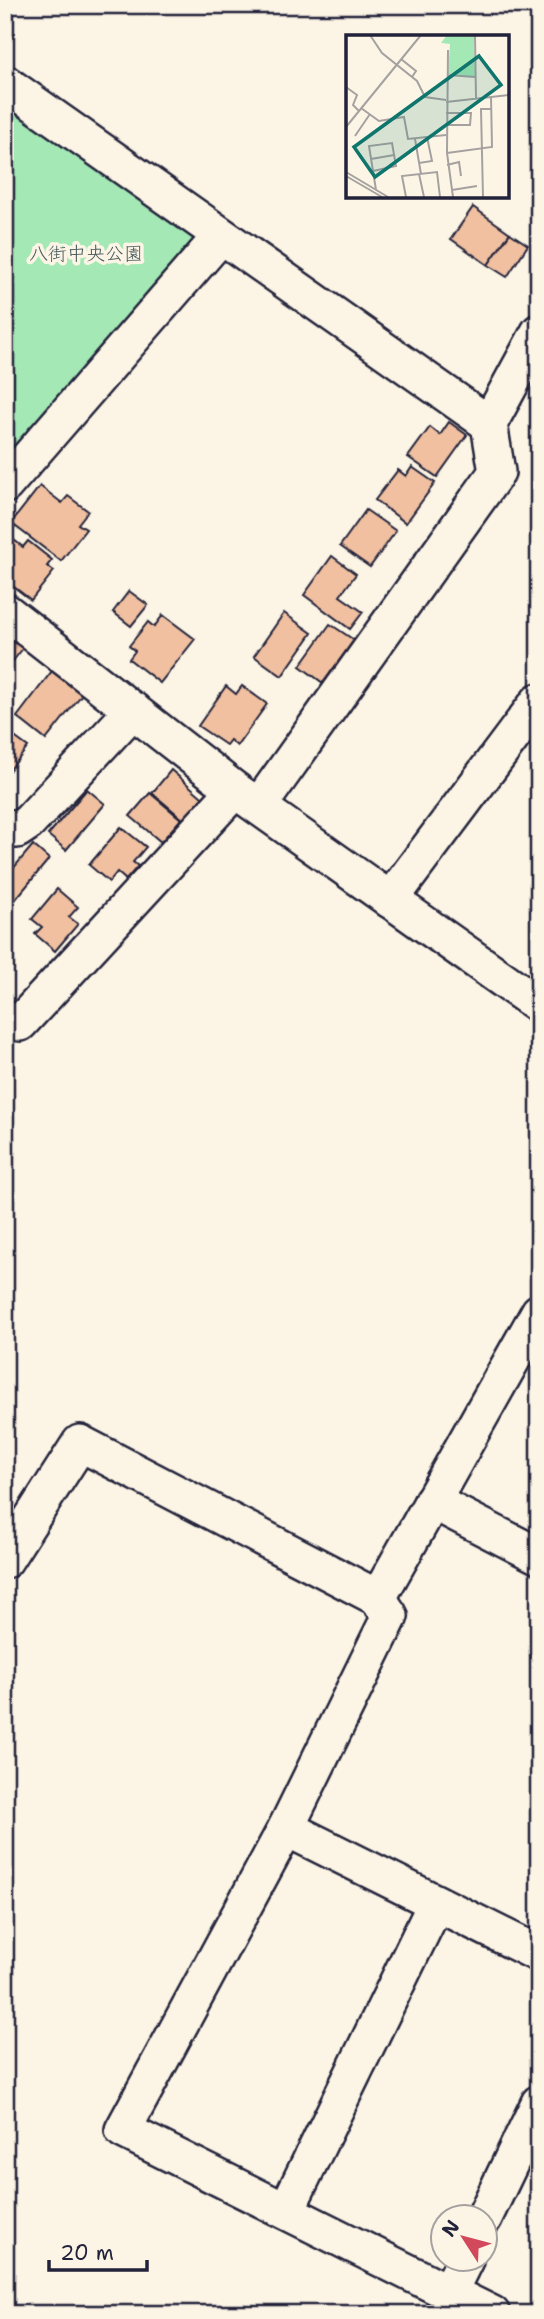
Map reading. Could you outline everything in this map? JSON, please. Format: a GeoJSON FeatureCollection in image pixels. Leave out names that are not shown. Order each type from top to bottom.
{"type":"FeatureCollection","features":[{"type":"Feature","properties":{"kind":"street"},"geometry":{"type":"LineString","coordinates":[[5,83],[489,424]]}},
{"type":"Feature","properties":{"kind":"street"},"geometry":{"type":"LineString","coordinates":[[5,485],[221,236]]}},
{"type":"Feature","properties":{"kind":"street"},"geometry":{"type":"LineString","coordinates":[[5,1020],[20,1023],[247,798],[497,472],[489,424],[539,332]]}},
{"type":"Feature","properties":{"kind":"street"},"geometry":{"type":"LineString","coordinates":[[5,611],[247,798],[538,1003]]}},
{"type":"Feature","properties":{"kind":"street"},"geometry":{"type":"LineString","coordinates":[[390,900],[539,701]]}},
{"type":"Feature","properties":{"kind":"street"},"geometry":{"type":"LineString","coordinates":[[5,827],[17,830],[29,822],[133,710]]}},
{"type":"Feature","properties":{"kind":"street"},"geometry":{"type":"LineString","coordinates":[[378,1598],[432,1501],[533,1333]]}},
{"type":"Feature","properties":{"kind":"street"},"geometry":{"type":"LineString","coordinates":[[5,1560],[80,1443],[378,1598],[390,1616],[286,1828],[123,2130],[492,2314]]}},
{"type":"Feature","properties":{"kind":"street"},"geometry":{"type":"LineString","coordinates":[[432,1501],[539,1556]]}},
{"type":"Feature","properties":{"kind":"street"},"geometry":{"type":"LineString","coordinates":[[286,1828],[539,1954]]}},
{"type":"Feature","properties":{"kind":"street"},"geometry":{"type":"LineString","coordinates":[[286,2211],[436,1903]]}},
{"type":"Feature","properties":{"kind":"street"},"geometry":{"type":"LineString","coordinates":[[490,2204],[539,2103]]}},
{"type":"Feature","properties":{"kind":"street"},"geometry":{"type":"LineString","coordinates":[[449,2292],[457,2274]]}},
{"type":"Feature","properties":{"kind":"green space","name":"八街中央公園"},"geometry":{"type":"Polygon","coordinates":[[[5,97],[205,238],[5,469],[5,97]]]}},
{"type":"Feature","properties":{"kind":"building"},"geometry":{"type":"Polygon","coordinates":[[[473,207],[510,233],[488,265],[451,239],[473,207]]]}},
{"type":"Feature","properties":{"kind":"building"},"geometry":{"type":"Polygon","coordinates":[[[510,233],[528,245],[507,277],[488,265],[510,233]]]}},
{"type":"Feature","properties":{"kind":"building"},"geometry":{"type":"Polygon","coordinates":[[[449,422],[467,435],[437,477],[408,457],[430,427],[440,435],[449,422]]]}},
{"type":"Feature","properties":{"kind":"building"},"geometry":{"type":"Polygon","coordinates":[[[412,467],[435,483],[406,523],[375,500],[398,470],[406,476],[412,467]]]}},
{"type":"Feature","properties":{"kind":"building"},"geometry":{"type":"Polygon","coordinates":[[[40,486],[62,503],[68,496],[88,511],[78,524],[86,529],[61,561],[11,523],[40,486]]]}},
{"type":"Feature","properties":{"kind":"building"},"geometry":{"type":"Polygon","coordinates":[[[366,510],[396,531],[370,567],[340,546],[366,510]]]}},
{"type":"Feature","properties":{"kind":"building"},"geometry":{"type":"Polygon","coordinates":[[[5,533],[23,547],[28,541],[52,560],[47,566],[54,571],[31,600],[5,580],[5,533]]]}},
{"type":"Feature","properties":{"kind":"building"},"geometry":{"type":"Polygon","coordinates":[[[332,556],[356,574],[340,596],[363,612],[350,629],[304,595],[332,556]]]}},
{"type":"Feature","properties":{"kind":"building"},"geometry":{"type":"Polygon","coordinates":[[[129,591],[148,605],[131,626],[113,612],[129,591]]]}},
{"type":"Feature","properties":{"kind":"building"},"geometry":{"type":"Polygon","coordinates":[[[284,613],[312,633],[282,676],[254,656],[284,613]]]}},
{"type":"Feature","properties":{"kind":"building"},"geometry":{"type":"Polygon","coordinates":[[[163,615],[195,639],[160,683],[129,659],[135,651],[129,646],[148,622],[154,627],[163,615]]]}},
{"type":"Feature","properties":{"kind":"building"},"geometry":{"type":"Polygon","coordinates":[[[330,624],[354,640],[323,683],[300,666],[330,624]]]}},
{"type":"Feature","properties":{"kind":"building"},"geometry":{"type":"Polygon","coordinates":[[[5,632],[24,647],[5,671],[5,632]]]}},
{"type":"Feature","properties":{"kind":"building"},"geometry":{"type":"Polygon","coordinates":[[[52,671],[82,694],[46,740],[17,717],[52,671]]]}},
{"type":"Feature","properties":{"kind":"building"},"geometry":{"type":"Polygon","coordinates":[[[226,686],[236,694],[242,686],[267,704],[237,746],[230,740],[226,745],[198,726],[226,686]]]}},
{"type":"Feature","properties":{"kind":"building"},"geometry":{"type":"Polygon","coordinates":[[[5,730],[28,747],[5,776],[5,730]]]}},
{"type":"Feature","properties":{"kind":"building"},"geometry":{"type":"Polygon","coordinates":[[[171,770],[209,803],[190,825],[152,793],[171,770]]]}},
{"type":"Feature","properties":{"kind":"building"},"geometry":{"type":"Polygon","coordinates":[[[87,789],[105,804],[66,850],[48,835],[87,789]]]}},
{"type":"Feature","properties":{"kind":"building"},"geometry":{"type":"Polygon","coordinates":[[[150,793],[181,819],[161,842],[130,816],[150,793]]]}},
{"type":"Feature","properties":{"kind":"building"},"geometry":{"type":"Polygon","coordinates":[[[121,827],[146,847],[133,862],[138,866],[126,880],[117,872],[109,882],[89,865],[121,827]]]}},
{"type":"Feature","properties":{"kind":"building"},"geometry":{"type":"Polygon","coordinates":[[[33,845],[49,859],[10,906],[5,902],[5,878],[33,845]]]}},
{"type":"Feature","properties":{"kind":"building"},"geometry":{"type":"Polygon","coordinates":[[[57,889],[78,907],[69,917],[78,924],[55,951],[35,934],[42,927],[32,919],[57,889]]]}}]}
